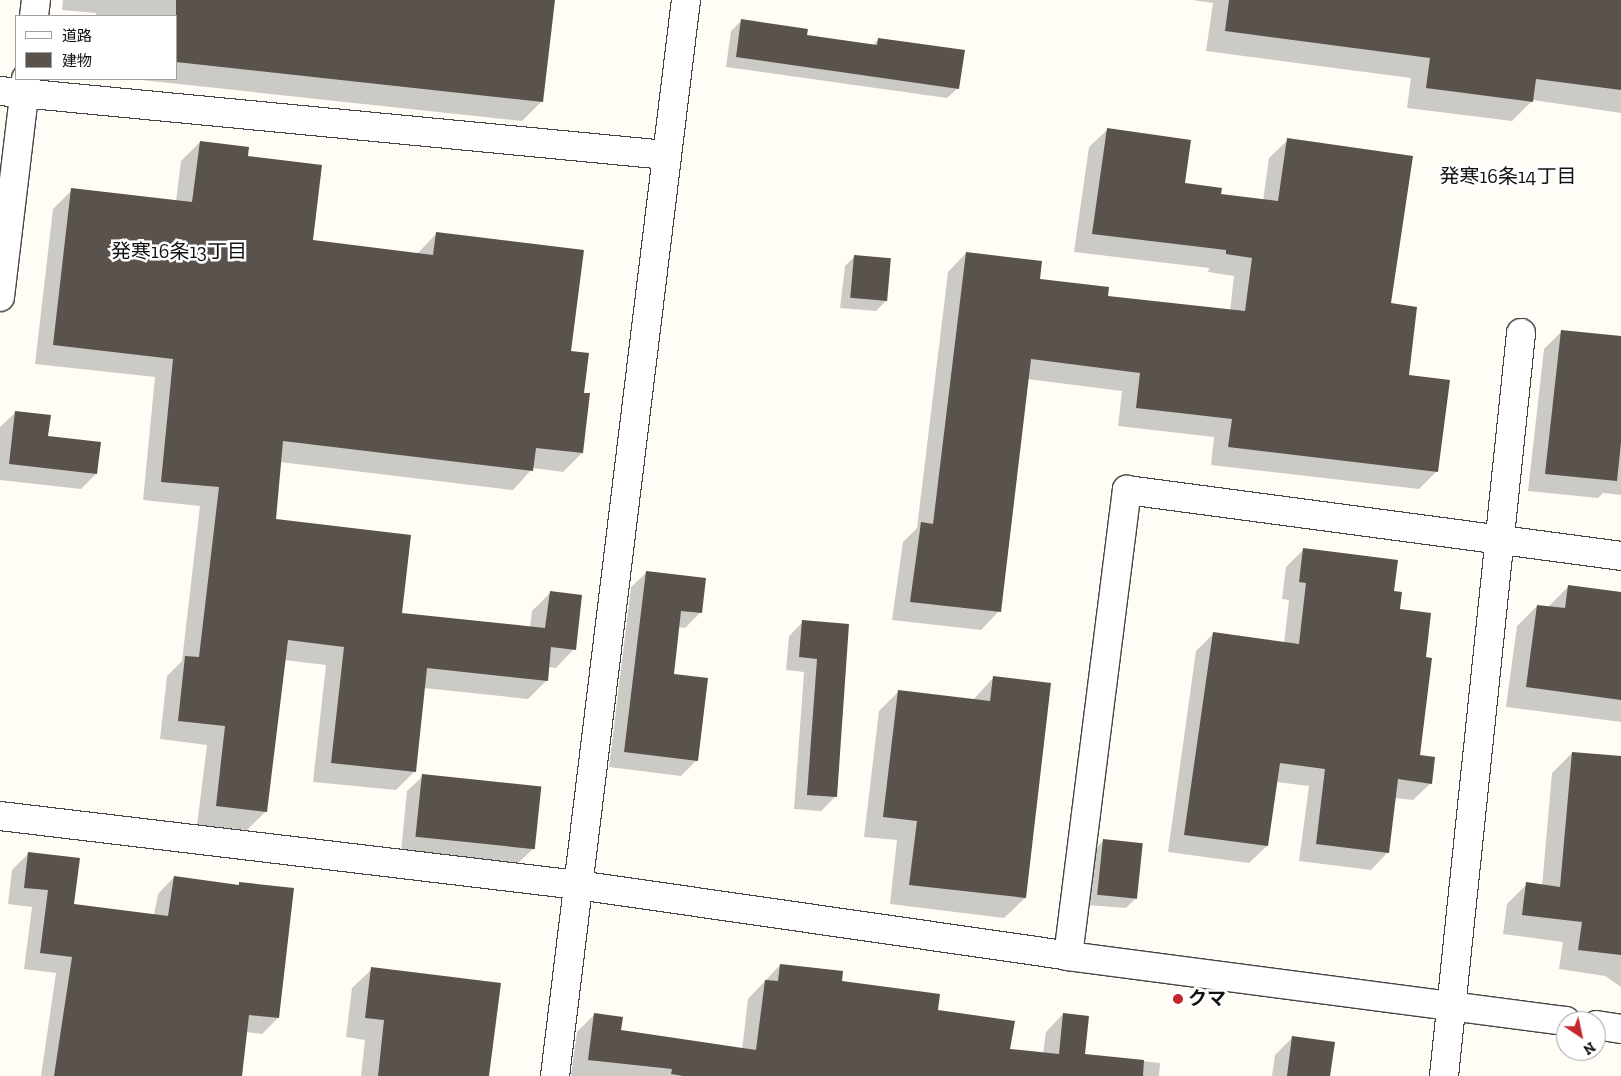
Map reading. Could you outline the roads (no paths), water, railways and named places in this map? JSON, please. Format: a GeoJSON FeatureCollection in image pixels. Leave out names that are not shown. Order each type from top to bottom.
{"type":"FeatureCollection","features":[{"type":"Feature","properties":{"kind":"street"},"geometry":{"type":"LineString","coordinates":[[34,15],[36,0]]}},
{"type":"Feature","properties":{"kind":"street"},"geometry":{"type":"LineString","coordinates":[[555,1076],[686,0]]}},
{"type":"Feature","properties":{"kind":"street"},"geometry":{"type":"LineString","coordinates":[[0,297],[17,88],[666,155]]}},
{"type":"Feature","properties":{"kind":"street"},"geometry":{"type":"LineString","coordinates":[[1444,1076],[1453,1006],[1521,333]]}},
{"type":"Feature","properties":{"kind":"street"},"geometry":{"type":"LineString","coordinates":[[1068,956],[1126,490],[1621,556]]}},
{"type":"Feature","properties":{"kind":"street"},"geometry":{"type":"LineString","coordinates":[[0,816],[578,885],[1068,956],[1556,1021]]}},
{"type":"Feature","properties":{"kind":"street"},"geometry":{"type":"LineString","coordinates":[[1606,1027],[1621,1029]]}},
{"type":"Feature","properties":{"kind":"place","name":"クマ"},"geometry":{"type":"Point","coordinates":[1178,999]}},
{"type":"Feature","properties":{"kind":"district","name":"発寒16条14丁目"},"geometry":{"type":"Point","coordinates":[1508,176]}},
{"type":"Feature","properties":{"kind":"district","name":"発寒16条13丁目"},"geometry":{"type":"Point","coordinates":[179,251]}}]}
